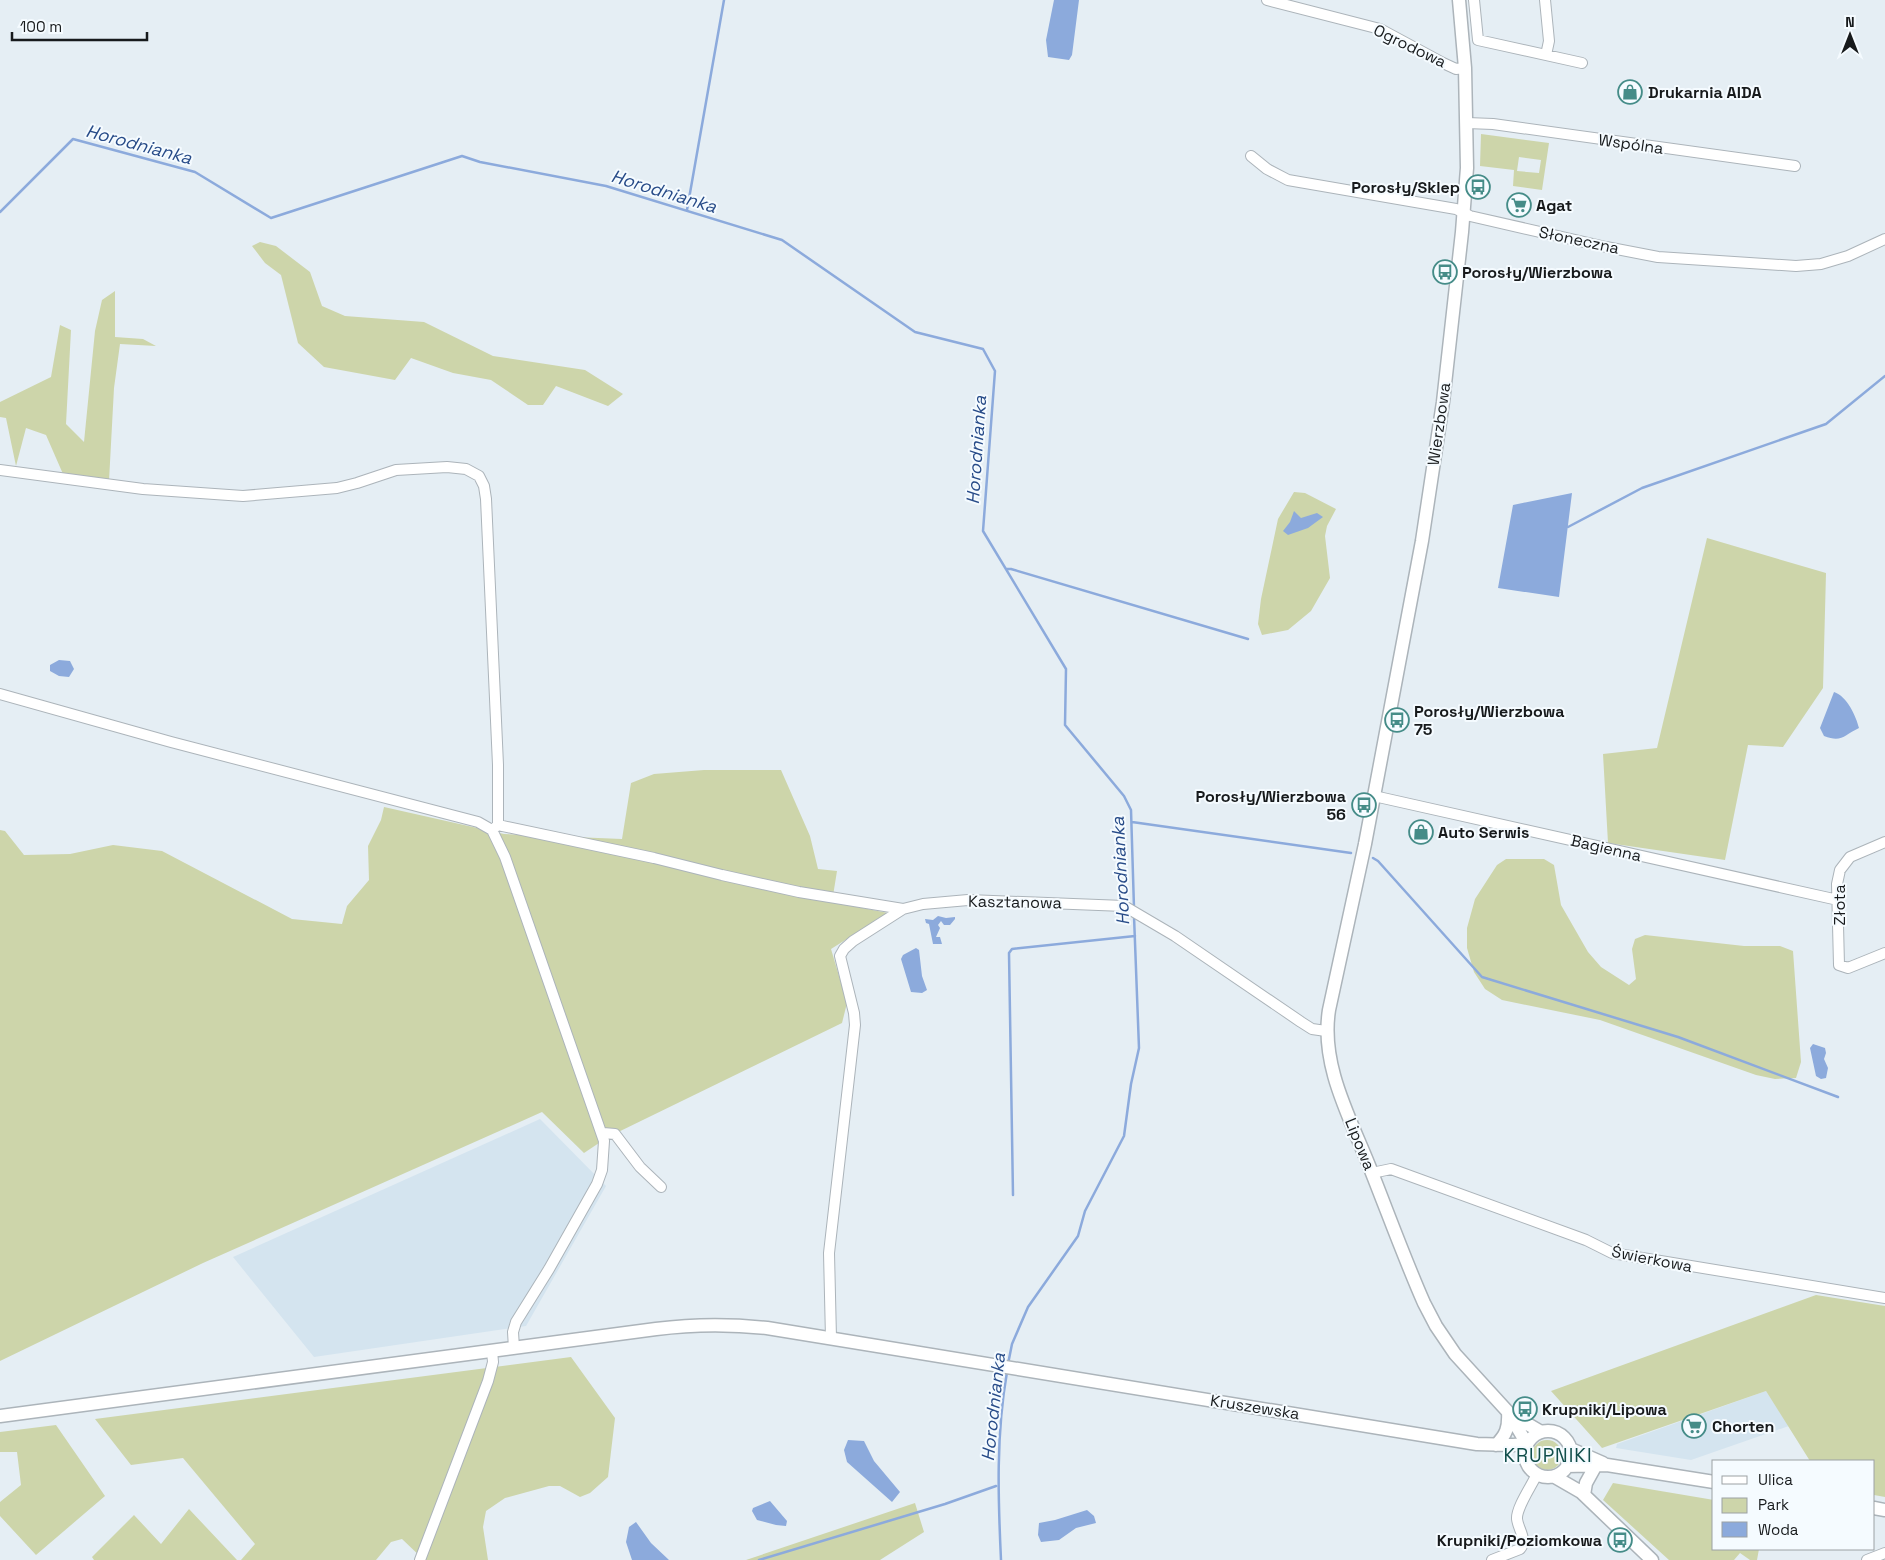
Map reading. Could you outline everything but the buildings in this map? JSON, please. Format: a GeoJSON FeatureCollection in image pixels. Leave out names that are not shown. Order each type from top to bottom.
{"type":"FeatureCollection","features":[{"type":"Feature","properties":{"kind":"street","name":"Ogrodowa"},"geometry":{"type":"LineString","coordinates":[[1267,0],[1380,29],[1456,69],[1465,68]]}},
{"type":"Feature","properties":{"kind":"street","name":"Wierzbowa"},"geometry":{"type":"LineString","coordinates":[[1365,844],[1422,541],[1442,411],[1464,213],[1467,124],[1465,68],[1459,0]]}},
{"type":"Feature","properties":{"kind":"street"},"geometry":{"type":"LineString","coordinates":[[1474,0],[1478,40]]}},
{"type":"Feature","properties":{"kind":"street"},"geometry":{"type":"LineString","coordinates":[[1545,0],[1549,41],[1546,55]]}},
{"type":"Feature","properties":{"kind":"street"},"geometry":{"type":"LineString","coordinates":[[1463,42],[1478,40],[1582,64]]}},
{"type":"Feature","properties":{"kind":"street","name":"Wspólna"},"geometry":{"type":"LineString","coordinates":[[1467,124],[1493,124],[1795,166]]}},
{"type":"Feature","properties":{"kind":"street","name":"Słoneczna"},"geometry":{"type":"LineString","coordinates":[[1252,156],[1267,169],[1288,180],[1456,209],[1470,216],[1606,247],[1658,256],[1787,266],[1821,264],[1848,256],[1885,239]]}},
{"type":"Feature","properties":{"kind":"street"},"geometry":{"type":"LineString","coordinates":[[0,470],[143,489],[227,496],[337,488],[408,468],[447,466],[466,468],[479,476],[484,486],[486,499],[498,765],[495,827],[603,1134],[604,1157],[597,1184],[550,1269],[516,1322],[513,1332],[514,1348]]}},
{"type":"Feature","properties":{"kind":"street"},"geometry":{"type":"LineString","coordinates":[[0,694],[171,742],[495,827],[654,858],[722,876],[799,892],[903,909]]}},
{"type":"Feature","properties":{"kind":"street","name":"Bagienna"},"geometry":{"type":"LineString","coordinates":[[1374,796],[1838,900]]}},
{"type":"Feature","properties":{"kind":"street","name":"Złota"},"geometry":{"type":"LineString","coordinates":[[1885,842],[1860,852],[1844,864],[1840,870],[1838,900],[1840,965],[1848,968],[1885,953]]}},
{"type":"Feature","properties":{"kind":"street","name":"Lipowa"},"geometry":{"type":"LineString","coordinates":[[1365,844],[1329,1010],[1326,1031],[1329,1055],[1338,1086],[1414,1283],[1436,1326],[1455,1354],[1508,1412],[1528,1444]]}},
{"type":"Feature","properties":{"kind":"street","name":"Kasztanowa"},"geometry":{"type":"LineString","coordinates":[[903,909],[923,904],[968,900],[1060,902],[1128,907],[1312,1029],[1326,1031]]}},
{"type":"Feature","properties":{"kind":"street"},"geometry":{"type":"LineString","coordinates":[[831,1338],[829,1253],[855,1025],[854,1013],[840,956],[844,949],[853,941],[903,909]]}},
{"type":"Feature","properties":{"kind":"street"},"geometry":{"type":"LineString","coordinates":[[603,1134],[615,1134],[640,1167],[661,1187]]}},
{"type":"Feature","properties":{"kind":"street","name":"Świerkowa"},"geometry":{"type":"LineString","coordinates":[[1372,1173],[1391,1169],[1578,1237],[1612,1253],[1885,1298]]}},
{"type":"Feature","properties":{"kind":"street","name":"Kruszewska"},"geometry":{"type":"LineString","coordinates":[[0,1416],[687,1325],[736,1325],[1020,1368],[1492,1446],[1528,1444]]}},
{"type":"Feature","properties":{"kind":"street"},"geometry":{"type":"LineString","coordinates":[[420,1560],[488,1380],[493,1362],[492,1351]]}},
{"type":"Feature","properties":{"kind":"street"},"geometry":{"type":"LineString","coordinates":[[1492,1446],[1507,1432],[1509,1424],[1508,1412]]}},
{"type":"Feature","properties":{"kind":"street","name":"Lipowa"},"geometry":{"type":"LineString","coordinates":[[1508,1412],[1541,1432]]}},
{"type":"Feature","properties":{"kind":"street"},"geometry":{"type":"LineString","coordinates":[[1571,1449],[1567,1466],[1564,1471],[1555,1476],[1545,1477],[1537,1474],[1528,1466],[1526,1460],[1525,1453],[1533,1436],[1541,1432],[1550,1431],[1562,1436],[1571,1449],[1601,1465]]}},
{"type":"Feature","properties":{"kind":"street","name":"Kruszewska"},"geometry":{"type":"LineString","coordinates":[[1492,1446],[1526,1460]]}},
{"type":"Feature","properties":{"kind":"street"},"geometry":{"type":"LineString","coordinates":[[1582,1494],[1589,1475],[1601,1465]]}},
{"type":"Feature","properties":{"kind":"street"},"geometry":{"type":"LineString","coordinates":[[1567,1466],[1601,1465],[1712,1482]]}},
{"type":"Feature","properties":{"kind":"street"},"geometry":{"type":"LineString","coordinates":[[1567,1466],[1582,1494]]}},
{"type":"Feature","properties":{"kind":"street"},"geometry":{"type":"LineString","coordinates":[[1492,1560],[1520,1549],[1522,1546],[1524,1538],[1517,1518],[1518,1511],[1537,1474]]}},
{"type":"Feature","properties":{"kind":"street"},"geometry":{"type":"LineString","coordinates":[[1555,1476],[1582,1494],[1652,1560]]}},
{"type":"Feature","properties":{"kind":"street"},"geometry":{"type":"LineString","coordinates":[[1867,1560],[1885,1553]]}},
{"type":"Feature","properties":{"kind":"shaded area"},"geometry":{"type":"Polygon","coordinates":[[[540,1119],[606,1186],[526,1326],[314,1357],[233,1257],[540,1119]]]}},
{"type":"Feature","properties":{"kind":"shaded area"},"geometry":{"type":"Polygon","coordinates":[[[1766,1391],[1789,1426],[1691,1460],[1616,1448],[1617,1444],[1766,1391]]]}},
{"type":"Feature","properties":{"kind":"green space"},"geometry":{"type":"Polygon","coordinates":[[[1481,134],[1549,143],[1542,190],[1513,186],[1514,170],[1480,166],[1481,134]],[[1519,157],[1517,171],[1539,173],[1541,160],[1519,157]]]}},
{"type":"Feature","properties":{"kind":"green space"},"geometry":{"type":"Polygon","coordinates":[[[260,242],[276,246],[310,272],[322,306],[345,316],[424,322],[493,356],[585,370],[623,394],[608,406],[556,386],[543,405],[528,405],[491,380],[453,373],[411,358],[395,380],[324,367],[298,343],[281,275],[265,263],[252,246],[260,242]]]}},
{"type":"Feature","properties":{"kind":"green space"},"geometry":{"type":"Polygon","coordinates":[[[115,291],[115,337],[143,339],[156,346],[120,344],[114,388],[109,481],[63,474],[46,435],[26,428],[16,466],[6,418],[0,417],[0,402],[51,377],[60,325],[71,330],[66,424],[84,442],[95,331],[102,300],[115,291]]]}},
{"type":"Feature","properties":{"kind":"green space"},"geometry":{"type":"Polygon","coordinates":[[[1294,492],[1305,493],[1336,509],[1327,526],[1325,536],[1330,578],[1311,611],[1288,630],[1262,635],[1258,624],[1261,599],[1278,519],[1294,492]]]}},
{"type":"Feature","properties":{"kind":"green space"},"geometry":{"type":"Polygon","coordinates":[[[1707,538],[1826,573],[1823,688],[1783,747],[1748,745],[1725,860],[1608,843],[1603,754],[1657,748],[1707,538]]]}},
{"type":"Feature","properties":{"kind":"green space"},"geometry":{"type":"Polygon","coordinates":[[[704,770],[781,770],[810,836],[818,869],[837,871],[832,902],[888,913],[831,949],[847,1003],[842,1023],[608,1137],[584,1153],[542,1112],[203,1263],[0,1361],[0,830],[5,831],[24,855],[70,854],[113,845],[162,851],[292,919],[342,924],[347,906],[369,880],[368,846],[381,820],[384,807],[504,834],[622,839],[631,783],[654,774],[704,770]]]}},
{"type":"Feature","properties":{"kind":"green space"},"geometry":{"type":"Polygon","coordinates":[[[1506,859],[1544,859],[1554,865],[1561,905],[1588,952],[1601,967],[1629,985],[1636,979],[1632,949],[1635,939],[1645,935],[1744,946],[1780,946],[1793,951],[1801,1062],[1796,1078],[1775,1079],[1756,1075],[1600,1020],[1502,1000],[1485,989],[1474,972],[1467,948],[1467,928],[1475,899],[1497,865],[1506,859]]]}},
{"type":"Feature","properties":{"kind":"green space"},"geometry":{"type":"Polygon","coordinates":[[[1816,1295],[1885,1306],[1885,1497],[1875,1495],[1875,1460],[1809,1460],[1766,1391],[1602,1448],[1551,1391],[1816,1295]]]}},
{"type":"Feature","properties":{"kind":"green space"},"geometry":{"type":"Polygon","coordinates":[[[571,1357],[615,1418],[608,1477],[590,1493],[580,1497],[560,1486],[549,1486],[505,1498],[486,1511],[483,1527],[488,1560],[424,1560],[402,1539],[391,1542],[376,1560],[241,1560],[255,1544],[183,1458],[131,1465],[95,1419],[571,1357]]]}},
{"type":"Feature","properties":{"kind":"green space"},"geometry":{"type":"Polygon","coordinates":[[[56,1425],[105,1496],[36,1555],[0,1516],[0,1502],[21,1485],[17,1452],[0,1452],[0,1432],[56,1425]]]}},
{"type":"Feature","properties":{"kind":"green space"},"geometry":{"type":"Polygon","coordinates":[[[1547,1440],[1557,1445],[1562,1455],[1557,1465],[1547,1470],[1537,1465],[1532,1455],[1537,1445],[1547,1440]]]}},
{"type":"Feature","properties":{"kind":"green space"},"geometry":{"type":"Polygon","coordinates":[[[1613,1483],[1712,1500],[1712,1550],[1759,1550],[1757,1560],[1750,1560],[1740,1553],[1734,1560],[1669,1560],[1603,1500],[1613,1483]]]}},
{"type":"Feature","properties":{"kind":"green space"},"geometry":{"type":"Polygon","coordinates":[[[915,1503],[924,1532],[880,1560],[746,1560],[915,1503]]]}},
{"type":"Feature","properties":{"kind":"green space"},"geometry":{"type":"Polygon","coordinates":[[[189,1509],[237,1560],[94,1560],[92,1557],[134,1515],[161,1544],[189,1509]]]}},
{"type":"Feature","properties":{"kind":"water"},"geometry":{"type":"Polygon","coordinates":[[[1054,0],[1079,0],[1072,55],[1069,60],[1048,57],[1046,40],[1054,0]]]}},
{"type":"Feature","properties":{"kind":"water"},"geometry":{"type":"Polygon","coordinates":[[[1572,493],[1559,597],[1498,588],[1513,505],[1572,493]]]}},
{"type":"Feature","properties":{"kind":"water"},"geometry":{"type":"Polygon","coordinates":[[[1294,511],[1301,518],[1317,513],[1323,517],[1308,528],[1288,535],[1283,531],[1290,522],[1294,511]]]}},
{"type":"Feature","properties":{"kind":"water"},"geometry":{"type":"Polygon","coordinates":[[[59,660],[70,661],[74,669],[69,677],[59,676],[50,671],[50,665],[59,660]]]}},
{"type":"Feature","properties":{"kind":"water"},"geometry":{"type":"Polygon","coordinates":[[[1834,692],[1847,702],[1859,728],[1843,737],[1835,739],[1824,736],[1820,728],[1834,692]]]}},
{"type":"Feature","properties":{"kind":"water"},"geometry":{"type":"Polygon","coordinates":[[[938,916],[946,918],[955,917],[955,919],[950,925],[944,925],[941,921],[938,925],[940,928],[936,937],[940,937],[942,944],[933,944],[929,924],[926,923],[925,919],[933,920],[938,916]]]}},
{"type":"Feature","properties":{"kind":"water"},"geometry":{"type":"Polygon","coordinates":[[[916,948],[919,950],[922,976],[927,990],[922,993],[911,992],[901,959],[903,955],[916,948]]]}},
{"type":"Feature","properties":{"kind":"water"},"geometry":{"type":"Polygon","coordinates":[[[1813,1044],[1825,1048],[1824,1059],[1828,1068],[1826,1078],[1821,1079],[1816,1076],[1810,1048],[1813,1044]]]}},
{"type":"Feature","properties":{"kind":"water"},"geometry":{"type":"Polygon","coordinates":[[[848,1440],[864,1441],[874,1461],[900,1492],[892,1502],[847,1462],[844,1450],[848,1440]]]}},
{"type":"Feature","properties":{"kind":"water"},"geometry":{"type":"Polygon","coordinates":[[[770,1501],[787,1521],[786,1526],[757,1520],[752,1511],[753,1508],[770,1501]]]}},
{"type":"Feature","properties":{"kind":"water"},"geometry":{"type":"Polygon","coordinates":[[[1087,1510],[1094,1516],[1096,1523],[1076,1528],[1059,1540],[1041,1542],[1038,1535],[1039,1523],[1087,1510]]]}},
{"type":"Feature","properties":{"kind":"water"},"geometry":{"type":"Polygon","coordinates":[[[636,1522],[651,1543],[669,1560],[632,1560],[626,1542],[629,1527],[636,1522]]]}},
{"type":"Feature","properties":{"kind":"waterway"},"geometry":{"type":"LineString","coordinates":[[687,210],[724,0]]}},
{"type":"Feature","properties":{"kind":"waterway","name":"Horodnianka"},"geometry":{"type":"LineString","coordinates":[[0,212],[73,139],[195,172],[271,218],[462,156],[480,162],[606,186],[782,240],[915,332],[983,349],[995,371],[983,531],[1066,669],[1065,725],[1124,796],[1131,810],[1134,908]]}},
{"type":"Feature","properties":{"kind":"waterway"},"geometry":{"type":"LineString","coordinates":[[1568,527],[1642,488],[1826,424],[1885,376]]}},
{"type":"Feature","properties":{"kind":"waterway"},"geometry":{"type":"LineString","coordinates":[[1007,569],[1248,639]]}},
{"type":"Feature","properties":{"kind":"waterway"},"geometry":{"type":"LineString","coordinates":[[1132,822],[1351,853]]}},
{"type":"Feature","properties":{"kind":"waterway"},"geometry":{"type":"LineString","coordinates":[[1373,858],[1378,861],[1482,977],[1678,1037],[1838,1097]]}},
{"type":"Feature","properties":{"kind":"waterway","name":"Horodnianka"},"geometry":{"type":"LineString","coordinates":[[1008,1364],[1012,1344],[1028,1307],[1078,1236],[1085,1211],[1124,1136],[1131,1084],[1139,1048],[1134,916]]}},
{"type":"Feature","properties":{"kind":"waterway"},"geometry":{"type":"LineString","coordinates":[[1013,1195],[1009,953],[1012,949],[1135,936]]}},
{"type":"Feature","properties":{"kind":"waterway","name":"Horodnianka"},"geometry":{"type":"LineString","coordinates":[[1001,1560],[999,1442],[1007,1372]]}},
{"type":"Feature","properties":{"kind":"waterway"},"geometry":{"type":"LineString","coordinates":[[759,1560],[945,1504],[996,1486]]}},
{"type":"Feature","properties":{"kind":"place","name":"Drukarnia AIDA"},"geometry":{"type":"Point","coordinates":[1630,92]}},
{"type":"Feature","properties":{"kind":"place","name":"Porosły/Sklep"},"geometry":{"type":"Point","coordinates":[1478,187]}},
{"type":"Feature","properties":{"kind":"place","name":"Agat"},"geometry":{"type":"Point","coordinates":[1519,205]}},
{"type":"Feature","properties":{"kind":"place","name":"Porosły/Wierzbowa"},"geometry":{"type":"Point","coordinates":[1445,272]}},
{"type":"Feature","properties":{"kind":"place","name":"Porosły/Wierzbowa 75"},"geometry":{"type":"Point","coordinates":[1397,720]}},
{"type":"Feature","properties":{"kind":"place","name":"Porosły/Wierzbowa 56"},"geometry":{"type":"Point","coordinates":[1364,805]}},
{"type":"Feature","properties":{"kind":"place","name":"Auto Serwis"},"geometry":{"type":"Point","coordinates":[1421,832]}},
{"type":"Feature","properties":{"kind":"place","name":"Krupniki/Lipowa"},"geometry":{"type":"Point","coordinates":[1525,1409]}},
{"type":"Feature","properties":{"kind":"place","name":"Chorten"},"geometry":{"type":"Point","coordinates":[1694,1426]}},
{"type":"Feature","properties":{"kind":"place","name":"Krupniki/Poziomkowa"},"geometry":{"type":"Point","coordinates":[1620,1540]}},
{"type":"Feature","properties":{"kind":"district","name":"KRUPNIKI"},"geometry":{"type":"Point","coordinates":[1548,1455]}}]}
